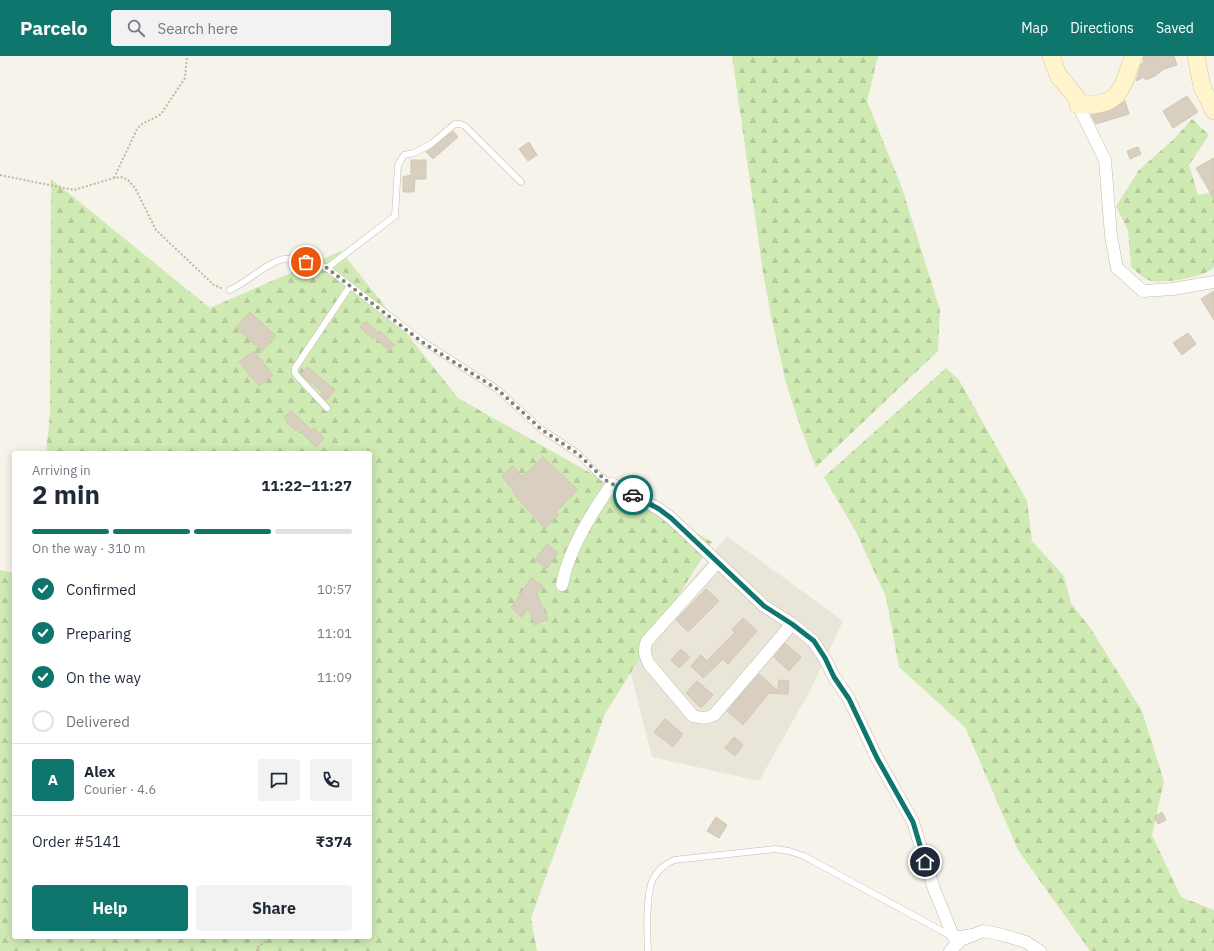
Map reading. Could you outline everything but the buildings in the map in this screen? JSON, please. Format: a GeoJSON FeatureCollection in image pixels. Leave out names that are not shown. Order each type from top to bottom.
{"type":"FeatureCollection","features":[{"type":"Feature","properties":{"kind":"street"},"geometry":{"type":"LineString","coordinates":[[1052,56],[1058,75],[1079,102],[1078,105],[1105,160],[1111,236],[1117,268],[1143,291],[1173,289],[1214,282]]}},
{"type":"Feature","properties":{"kind":"street"},"geometry":{"type":"LineString","coordinates":[[1078,105],[1098,105],[1107,102],[1116,96],[1121,90],[1129,65],[1134,56]]}},
{"type":"Feature","properties":{"kind":"street"},"geometry":{"type":"LineString","coordinates":[[1196,56],[1202,87],[1214,111]]}},
{"type":"Feature","properties":{"kind":"street"},"geometry":{"type":"LineString","coordinates":[[562,585],[564,570],[589,517],[612,484],[659,509],[671,518],[764,606],[792,624],[814,641],[825,658],[834,677],[849,699],[877,758],[913,822],[934,889],[954,938],[982,931],[1003,935],[1026,942],[1040,951]]}},
{"type":"Feature","properties":{"kind":"street"},"geometry":{"type":"LineString","coordinates":[[718,563],[647,641],[644,647],[645,656],[649,664],[693,716],[702,718],[714,715],[792,624]]}},
{"type":"Feature","properties":{"kind":"street"},"geometry":{"type":"LineString","coordinates":[[950,951],[961,940],[973,934]]}},
{"type":"Feature","properties":{"kind":"lane"},"geometry":{"type":"LineString","coordinates":[[327,268],[395,216],[398,165],[404,155],[414,153],[431,144],[455,124],[465,126],[521,182]]}},
{"type":"Feature","properties":{"kind":"lane"},"geometry":{"type":"LineString","coordinates":[[230,290],[276,262],[285,259],[295,259],[318,264],[327,268],[422,342],[497,389],[541,429],[577,453],[600,476],[612,484]]}},
{"type":"Feature","properties":{"kind":"lane"},"geometry":{"type":"LineString","coordinates":[[327,408],[298,378],[296,368],[350,286]]}},
{"type":"Feature","properties":{"kind":"lane"},"geometry":{"type":"LineString","coordinates":[[648,951],[649,895],[653,879],[663,865],[674,860],[775,848],[804,856],[954,938]]}},
{"type":"Feature","properties":{"kind":"path"},"geometry":{"type":"LineString","coordinates":[[114,178],[137,129],[141,124],[161,114],[185,78],[187,56]]}},
{"type":"Feature","properties":{"kind":"path"},"geometry":{"type":"LineString","coordinates":[[0,175],[74,190],[122,177],[128,180],[135,188],[153,224],[162,236],[214,285],[221,289],[230,290]]}},
{"type":"Feature","properties":{"kind":"path"},"geometry":{"type":"LineString","coordinates":[[257,951],[258,948],[268,939]]}},
{"type":"Feature","properties":{"kind":"shaded area"},"geometry":{"type":"Polygon","coordinates":[[[727,536],[843,621],[811,689],[759,781],[652,757],[627,659],[727,536]]]}},
{"type":"Feature","properties":{"kind":"green space"},"geometry":{"type":"Polygon","coordinates":[[[732,56],[878,56],[867,101],[902,188],[940,310],[938,351],[816,467],[801,429],[786,383],[770,311],[732,56]]]}},
{"type":"Feature","properties":{"kind":"green space"},"geometry":{"type":"Polygon","coordinates":[[[1192,119],[1209,135],[1189,165],[1198,195],[1214,192],[1214,267],[1209,271],[1194,277],[1166,281],[1151,281],[1143,277],[1131,267],[1128,231],[1116,206],[1139,170],[1173,140],[1192,119]]]}},
{"type":"Feature","properties":{"kind":"green space"},"geometry":{"type":"Polygon","coordinates":[[[51,179],[210,308],[341,251],[458,398],[712,542],[605,714],[531,918],[537,951],[0,951],[0,570],[12,573],[12,939],[372,939],[372,451],[46,451],[50,414],[51,179]]]}},
{"type":"Feature","properties":{"kind":"green space"},"geometry":{"type":"Polygon","coordinates":[[[946,368],[959,380],[1027,501],[1032,541],[1064,576],[1071,603],[1091,629],[1142,711],[1164,781],[1152,835],[1181,897],[1214,910],[1214,951],[1090,951],[1018,850],[965,727],[899,667],[886,597],[856,532],[824,477],[946,368]]]}},
{"type":"Feature","properties":{"kind":"way so far"},"geometry":{"type":"LineString","coordinates":[[306,262],[318,264],[327,268],[422,342],[497,389],[541,429],[577,453],[605,480],[633,495]]}},
{"type":"Feature","properties":{"kind":"route"},"geometry":{"type":"LineString","coordinates":[[633,495],[659,509],[671,518],[764,606],[792,624],[814,641],[825,658],[834,677],[849,699],[877,758],[913,822],[925,862]]}}]}
